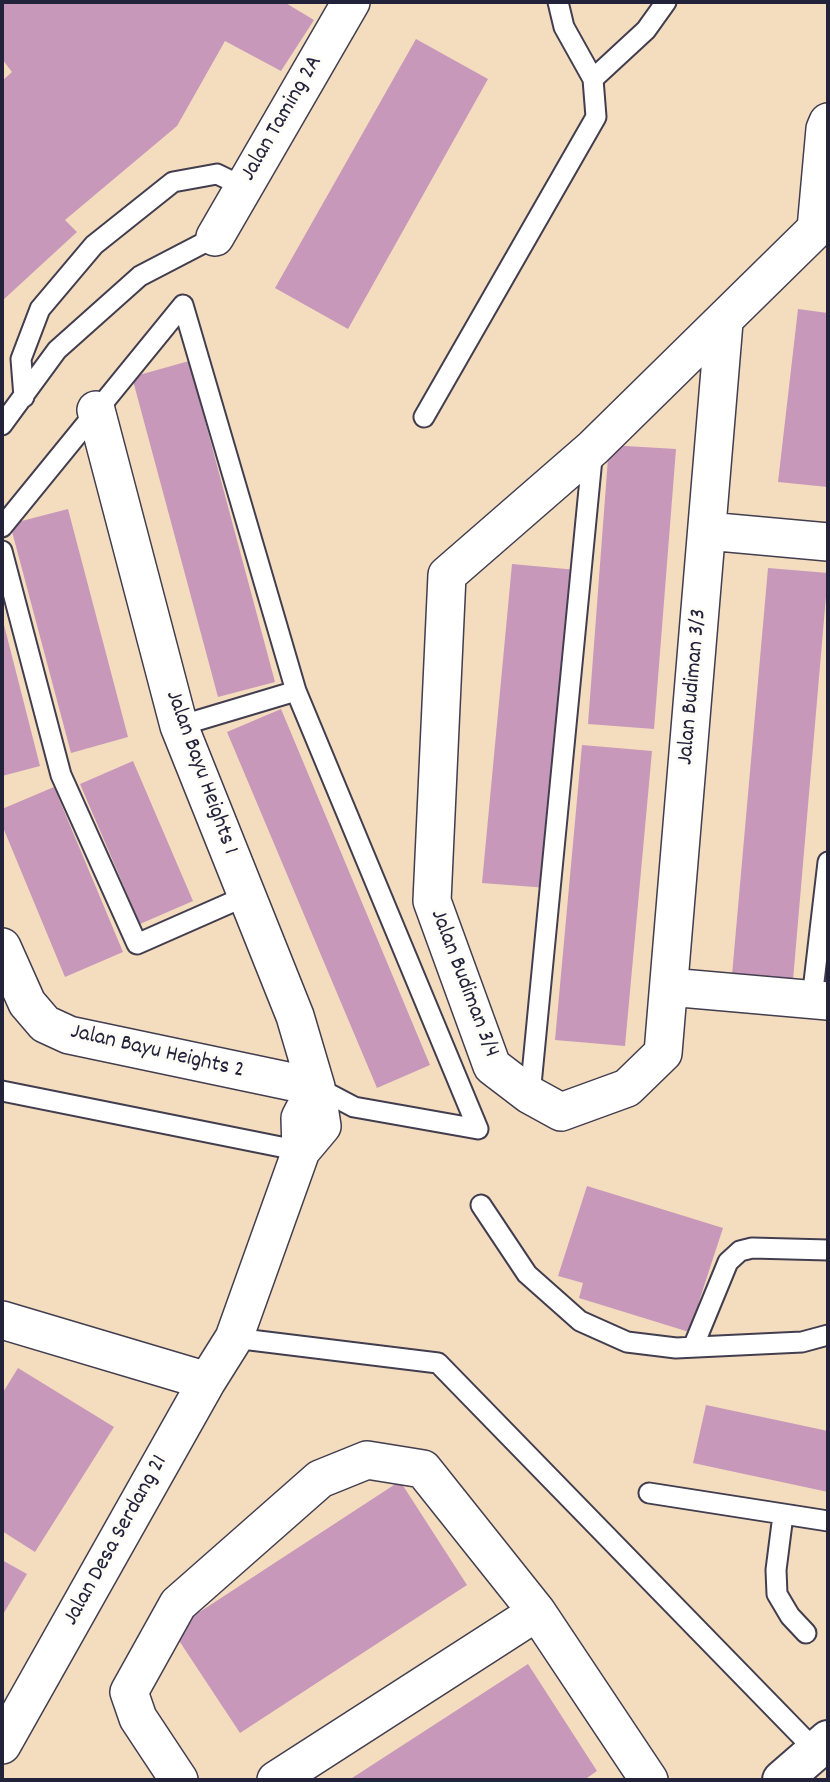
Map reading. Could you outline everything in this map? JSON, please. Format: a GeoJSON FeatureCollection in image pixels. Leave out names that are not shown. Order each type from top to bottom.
{"type":"FeatureCollection","features":[{"type":"Feature","properties":{"kind":"street","name":"Jalan Taming 2A"},"geometry":{"type":"LineString","coordinates":[[215,237],[351,2]]}},
{"type":"Feature","properties":{"kind":"street"},"geometry":{"type":"LineString","coordinates":[[593,449],[816,229],[828,122]]}},
{"type":"Feature","properties":{"kind":"street","name":"Jalan Budiman 3/3"},"geometry":{"type":"LineString","coordinates":[[663,1053],[724,322]]}},
{"type":"Feature","properties":{"kind":"street","name":"Jalan Bayu Heights 1"},"geometry":{"type":"LineString","coordinates":[[96,410],[179,726],[295,1016],[316,1087],[322,1126],[301,1151]]}},
{"type":"Feature","properties":{"kind":"street","name":"Jalan Budiman 3/4"},"geometry":{"type":"LineString","coordinates":[[593,449],[447,575],[432,901],[492,1066],[530,1095],[561,1112],[587,1104],[627,1088],[663,1053]]}},
{"type":"Feature","properties":{"kind":"street"},"geometry":{"type":"LineString","coordinates":[[707,531],[828,542]]}},
{"type":"Feature","properties":{"kind":"street","name":"Jalan Bayu Heights 2"},"geometry":{"type":"LineString","coordinates":[[2,947],[27,1003],[45,1024],[69,1035],[316,1087]]}},
{"type":"Feature","properties":{"kind":"street"},"geometry":{"type":"LineString","coordinates":[[669,987],[820,1000]]}},
{"type":"Feature","properties":{"kind":"street","name":"Jalan Desa Serdang 21"},"geometry":{"type":"LineString","coordinates":[[2,1745],[207,1381],[234,1338],[301,1151]]}},
{"type":"Feature","properties":{"kind":"street"},"geometry":{"type":"LineString","coordinates":[[2,1320],[207,1381]]}},
{"type":"Feature","properties":{"kind":"street"},"geometry":{"type":"LineString","coordinates":[[179,1780],[138,1718],[129,1692],[178,1604],[320,1479],[367,1460],[423,1469],[537,1612],[649,1780]]}},
{"type":"Feature","properties":{"kind":"street"},"geometry":{"type":"LineString","coordinates":[[276,1780],[537,1612]]}},
{"type":"Feature","properties":{"kind":"street"},"geometry":{"type":"LineString","coordinates":[[782,1780],[821,1745]]}},
{"type":"Feature","properties":{"kind":"lane"},"geometry":{"type":"LineString","coordinates":[[424,417],[596,117],[593,79],[564,27],[558,2]]}},
{"type":"Feature","properties":{"kind":"lane"},"geometry":{"type":"LineString","coordinates":[[593,79],[646,30],[666,2]]}},
{"type":"Feature","properties":{"kind":"lane"},"geometry":{"type":"LineString","coordinates":[[24,397],[21,359],[40,309],[93,245],[173,182],[216,174],[244,187]]}},
{"type":"Feature","properties":{"kind":"lane"},"geometry":{"type":"LineString","coordinates":[[2,425],[57,350],[140,276],[215,237]]}},
{"type":"Feature","properties":{"kind":"lane"},"geometry":{"type":"LineString","coordinates":[[2,527],[183,305],[296,691],[478,1129],[354,1107],[316,1087]]}},
{"type":"Feature","properties":{"kind":"lane"},"geometry":{"type":"LineString","coordinates":[[530,1095],[593,449]]}},
{"type":"Feature","properties":{"kind":"lane"},"geometry":{"type":"LineString","coordinates":[[2,551],[61,775],[137,944],[246,896]]}},
{"type":"Feature","properties":{"kind":"lane"},"geometry":{"type":"LineString","coordinates":[[179,726],[296,691]]}},
{"type":"Feature","properties":{"kind":"lane"},"geometry":{"type":"LineString","coordinates":[[820,1000],[828,862]]}},
{"type":"Feature","properties":{"kind":"lane"},"geometry":{"type":"LineString","coordinates":[[2,1091],[301,1151]]}},
{"type":"Feature","properties":{"kind":"lane"},"geometry":{"type":"LineString","coordinates":[[481,1205],[527,1274],[580,1321],[627,1342],[693,1347],[802,1342],[828,1335]]}},
{"type":"Feature","properties":{"kind":"lane"},"geometry":{"type":"LineString","coordinates":[[693,1347],[728,1262],[740,1251],[752,1248],[828,1250]]}},
{"type":"Feature","properties":{"kind":"lane"},"geometry":{"type":"LineString","coordinates":[[234,1338],[438,1363],[821,1745]]}},
{"type":"Feature","properties":{"kind":"lane"},"geometry":{"type":"LineString","coordinates":[[649,1493],[828,1521]]}},
{"type":"Feature","properties":{"kind":"lane"},"geometry":{"type":"LineString","coordinates":[[783,1515],[776,1570],[777,1594],[790,1616],[806,1633]]}},
{"type":"Feature","properties":{"kind":"building"},"geometry":{"type":"Polygon","coordinates":[[[2,2],[284,2],[314,20],[281,71],[225,41],[177,126],[65,220],[77,232],[2,301],[2,81],[12,72],[2,59],[2,2]]]}},
{"type":"Feature","properties":{"kind":"building"},"geometry":{"type":"Polygon","coordinates":[[[416,39],[488,79],[348,329],[275,288],[416,39]]]}},
{"type":"Feature","properties":{"kind":"building"},"geometry":{"type":"Polygon","coordinates":[[[798,309],[828,313],[828,487],[778,482],[798,309]]]}},
{"type":"Feature","properties":{"kind":"building"},"geometry":{"type":"Polygon","coordinates":[[[189,361],[275,682],[218,697],[132,377],[189,361]]]}},
{"type":"Feature","properties":{"kind":"building"},"geometry":{"type":"Polygon","coordinates":[[[609,445],[676,449],[654,729],[588,724],[609,445]]]}},
{"type":"Feature","properties":{"kind":"building"},"geometry":{"type":"Polygon","coordinates":[[[68,509],[128,737],[71,753],[10,524],[68,509]]]}},
{"type":"Feature","properties":{"kind":"building"},"geometry":{"type":"Polygon","coordinates":[[[512,564],[577,570],[548,888],[482,883],[512,564]]]}},
{"type":"Feature","properties":{"kind":"building"},"geometry":{"type":"Polygon","coordinates":[[[768,568],[828,573],[793,980],[732,975],[768,568]]]}},
{"type":"Feature","properties":{"kind":"building"},"geometry":{"type":"Polygon","coordinates":[[[2,617],[40,766],[2,776],[2,617]]]}},
{"type":"Feature","properties":{"kind":"building"},"geometry":{"type":"Polygon","coordinates":[[[281,709],[430,1065],[377,1088],[227,732],[281,709]]]}},
{"type":"Feature","properties":{"kind":"building"},"geometry":{"type":"Polygon","coordinates":[[[582,745],[652,751],[625,1046],[555,1040],[582,745]]]}},
{"type":"Feature","properties":{"kind":"building"},"geometry":{"type":"Polygon","coordinates":[[[133,761],[193,901],[140,924],[80,784],[133,761]]]}},
{"type":"Feature","properties":{"kind":"building"},"geometry":{"type":"Polygon","coordinates":[[[54,787],[123,952],[65,977],[2,825],[2,809],[54,787]]]}},
{"type":"Feature","properties":{"kind":"building"},"geometry":{"type":"Polygon","coordinates":[[[826,952],[828,982],[824,982],[826,952]]]}},
{"type":"Feature","properties":{"kind":"building"},"geometry":{"type":"Polygon","coordinates":[[[587,1186],[723,1228],[689,1332],[579,1298],[583,1283],[558,1276],[587,1186]]]}},
{"type":"Feature","properties":{"kind":"building"},"geometry":{"type":"Polygon","coordinates":[[[18,1368],[114,1427],[35,1552],[2,1531],[2,1394],[18,1368]]]}},
{"type":"Feature","properties":{"kind":"building"},"geometry":{"type":"Polygon","coordinates":[[[706,1405],[828,1431],[828,1492],[693,1463],[706,1405]]]}},
{"type":"Feature","properties":{"kind":"building"},"geometry":{"type":"Polygon","coordinates":[[[400,1481],[467,1585],[240,1733],[172,1630],[400,1481]]]}},
{"type":"Feature","properties":{"kind":"building"},"geometry":{"type":"Polygon","coordinates":[[[2,1560],[27,1574],[2,1616],[2,1560]]]}},
{"type":"Feature","properties":{"kind":"building"},"geometry":{"type":"Polygon","coordinates":[[[528,1664],[597,1771],[584,1780],[349,1780],[528,1664]]]}}]}
